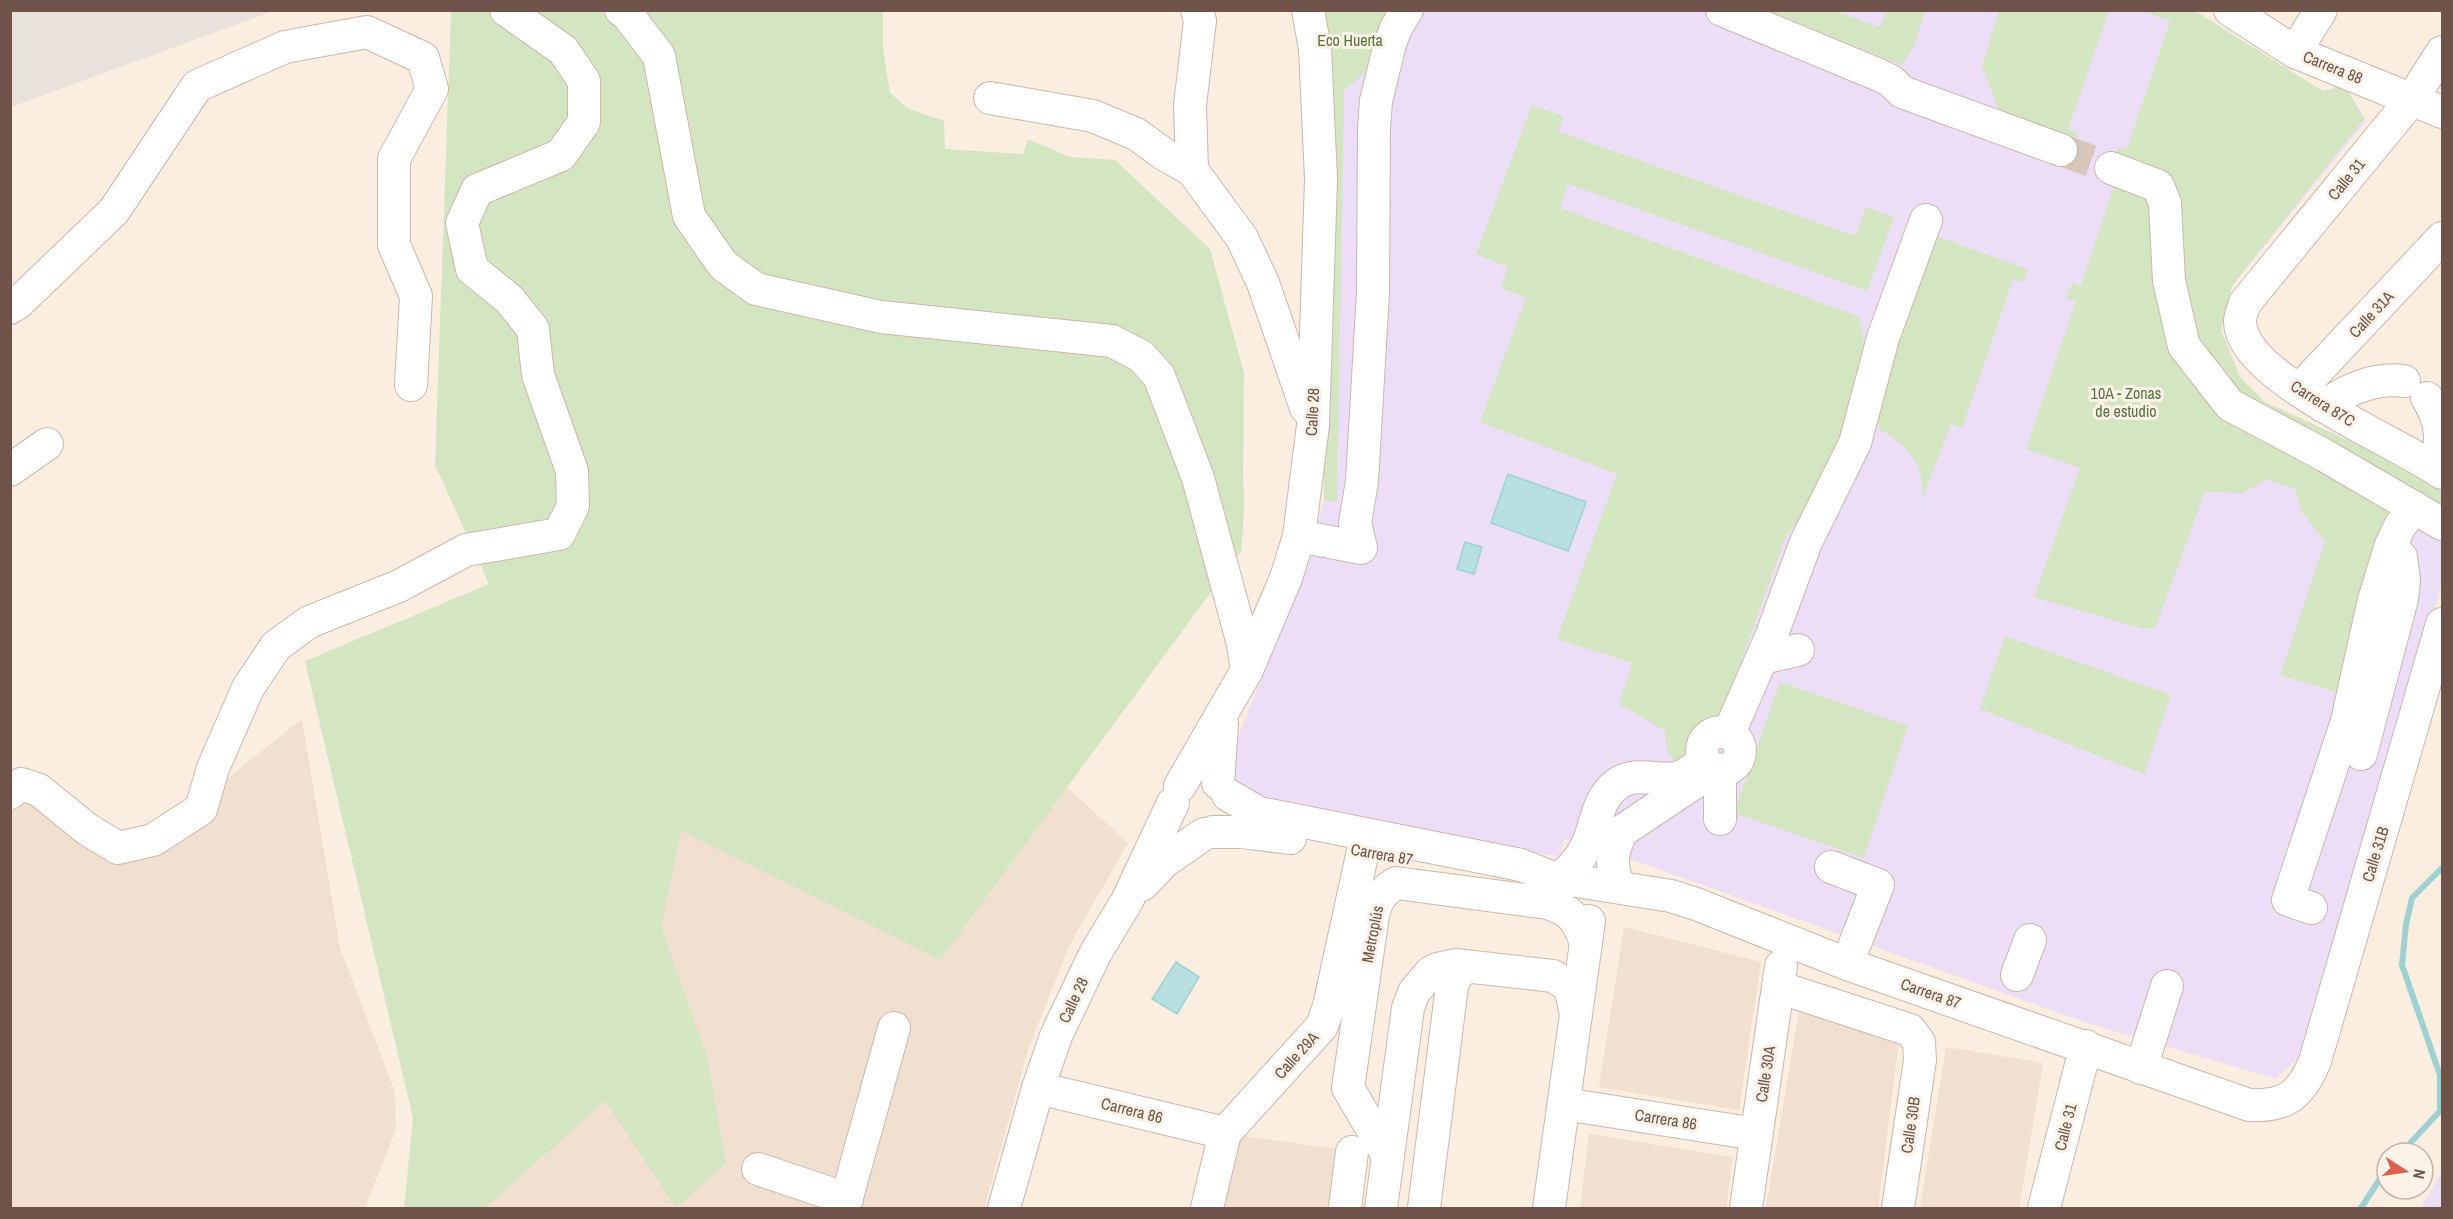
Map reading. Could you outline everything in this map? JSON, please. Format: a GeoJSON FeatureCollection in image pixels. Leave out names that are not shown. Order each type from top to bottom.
{"type":"FeatureCollection","features":[{"type":"Feature","properties":{"kind":"street"},"geometry":{"type":"LineString","coordinates":[[10,793],[21,784],[39,790],[87,829],[118,848],[153,840],[201,809],[213,768],[248,688],[276,646],[309,622],[399,586],[466,550],[559,534],[573,506],[572,471],[538,375],[533,329],[509,299],[472,268],[462,223],[477,190],[561,155],[584,122],[584,81],[563,50],[506,10]]}},
{"type":"Feature","properties":{"kind":"street"},"geometry":{"type":"LineString","coordinates":[[621,10],[627,14],[658,56],[689,216],[723,265],[756,289],[881,317],[1112,341],[1142,356],[1159,376],[1198,478],[1243,644],[1247,670]]}},
{"type":"Feature","properties":{"kind":"street"},"geometry":{"type":"LineString","coordinates":[[1192,170],[1190,105],[1200,21],[1197,10]]}},
{"type":"Feature","properties":{"kind":"street","name":"Calle 28"},"geometry":{"type":"LineString","coordinates":[[1004,1209],[1038,1088],[1072,998],[1127,901],[1176,795],[1247,670],[1286,578],[1299,536],[1312,425],[1321,179],[1315,49],[1308,10]]}},
{"type":"Feature","properties":{"kind":"street"},"geometry":{"type":"LineString","coordinates":[[1299,536],[1361,548],[1355,523],[1362,481],[1372,293],[1376,101],[1390,44],[1407,10]]}},
{"type":"Feature","properties":{"kind":"street"},"geometry":{"type":"LineString","coordinates":[[1722,10],[1879,75],[1891,81],[1902,92],[2061,150]]}},
{"type":"Feature","properties":{"kind":"street","name":"Carrera 88"},"geometry":{"type":"LineString","coordinates":[[2230,10],[2295,52],[2442,112]]}},
{"type":"Feature","properties":{"kind":"street"},"geometry":{"type":"LineString","coordinates":[[2295,52],[2321,10]]}},
{"type":"Feature","properties":{"kind":"street"},"geometry":{"type":"LineString","coordinates":[[10,308],[18,303],[114,211],[197,86],[285,47],[368,32],[423,58],[432,90],[394,159],[394,245],[416,296],[411,385]]}},
{"type":"Feature","properties":{"kind":"street","name":"Calle 31"},"geometry":{"type":"LineString","coordinates":[[2245,303],[2412,99],[2442,52]]}},
{"type":"Feature","properties":{"kind":"street"},"geometry":{"type":"LineString","coordinates":[[990,98],[1093,116],[1136,134],[1165,155],[1192,170],[1242,238],[1263,283],[1312,425]]}},
{"type":"Feature","properties":{"kind":"street"},"geometry":{"type":"LineString","coordinates":[[2412,99],[2442,126]]}},
{"type":"Feature","properties":{"kind":"street"},"geometry":{"type":"LineString","coordinates":[[2111,168],[2158,186],[2165,202],[2169,281],[2184,346],[2230,405],[2442,524]]}},
{"type":"Feature","properties":{"kind":"street"},"geometry":{"type":"LineString","coordinates":[[1720,819],[1713,767],[1701,750],[1706,738],[1716,732],[1729,733],[1762,658],[1806,542],[1855,443],[1886,329],[1926,220]]}},
{"type":"Feature","properties":{"kind":"street","name":"Calle 31A"},"geometry":{"type":"LineString","coordinates":[[2311,398],[2442,238]]}},
{"type":"Feature","properties":{"kind":"street","name":"Carrera 87C"},"geometry":{"type":"LineString","coordinates":[[2245,303],[2240,322],[2246,340],[2260,361],[2311,398],[2439,471]]}},
{"type":"Feature","properties":{"kind":"street"},"geometry":{"type":"LineString","coordinates":[[2311,398],[2341,394],[2370,382],[2389,379],[2416,389],[2435,410],[2442,442],[2439,471]]}},
{"type":"Feature","properties":{"kind":"street"},"geometry":{"type":"LineString","coordinates":[[10,470],[47,444]]}},
{"type":"Feature","properties":{"kind":"street"},"geometry":{"type":"LineString","coordinates":[[2300,904],[2347,721],[2374,600],[2391,546],[2400,526],[2414,507]]}},
{"type":"Feature","properties":{"kind":"street"},"geometry":{"type":"LineString","coordinates":[[2361,754],[2403,590],[2401,557],[2391,546]]}},
{"type":"Feature","properties":{"kind":"street","name":"Calle 31B"},"geometry":{"type":"LineString","coordinates":[[2303,1083],[2315,1061],[2442,624]]}},
{"type":"Feature","properties":{"kind":"street"},"geometry":{"type":"LineString","coordinates":[[1762,658],[1798,650]]}},
{"type":"Feature","properties":{"kind":"street"},"geometry":{"type":"LineString","coordinates":[[1127,901],[1165,861],[1226,820],[1230,804],[1223,789],[1221,728],[1227,705]]}},
{"type":"Feature","properties":{"kind":"street"},"geometry":{"type":"LineString","coordinates":[[2347,721],[2361,754],[2401,769]]}},
{"type":"Feature","properties":{"kind":"street"},"geometry":{"type":"LineString","coordinates":[[1555,877],[1568,872],[1584,852],[1602,801],[1616,785],[1644,776],[1680,777],[1713,767]]}},
{"type":"Feature","properties":{"kind":"street"},"geometry":{"type":"LineString","coordinates":[[1549,1209],[1586,943],[1613,870],[1614,844],[1622,831],[1713,767]]}},
{"type":"Feature","properties":{"kind":"street"},"geometry":{"type":"LineString","coordinates":[[1208,833],[1188,831],[1181,826],[1176,820],[1176,795],[1194,778],[1211,779],[1223,789]]}},
{"type":"Feature","properties":{"kind":"street","name":"Carrera 87"},"geometry":{"type":"LineString","coordinates":[[1223,789],[1259,813],[1521,865],[1555,877],[1671,896],[1847,964],[2086,1046],[2141,1068],[2248,1105],[2266,1106],[2283,1102],[2296,1094],[2303,1083]]}},
{"type":"Feature","properties":{"kind":"street","name":"Carrera 87"},"geometry":{"type":"LineString","coordinates":[[1208,833],[1267,834],[1519,879],[1555,877]]}},
{"type":"Feature","properties":{"kind":"street","name":"Calle 29A"},"geometry":{"type":"LineString","coordinates":[[1207,1209],[1225,1133],[1322,1026],[1329,1006],[1363,851]]}},
{"type":"Feature","properties":{"kind":"street"},"geometry":{"type":"LineString","coordinates":[[1831,867],[1878,885],[1847,964]]}},
{"type":"Feature","properties":{"kind":"street","name":"Metroplús"},"geometry":{"type":"LineString","coordinates":[[1388,1156],[1348,1088],[1373,915],[1376,901],[1384,890],[1396,883],[1548,903],[1570,913],[1579,923],[1586,943]]}},
{"type":"Feature","properties":{"kind":"street"},"geometry":{"type":"LineString","coordinates":[[2017,975],[2030,940]]}},
{"type":"Feature","properties":{"kind":"street","name":"Calle 30A"},"geometry":{"type":"LineString","coordinates":[[1746,1209],[1785,941]]}},
{"type":"Feature","properties":{"kind":"street"},"geometry":{"type":"LineString","coordinates":[[1381,1209],[1408,1008],[1420,983],[1437,969],[1455,965],[1553,976],[1570,987],[1576,1014]]}},
{"type":"Feature","properties":{"kind":"street"},"geometry":{"type":"LineString","coordinates":[[1425,1209],[1452,986],[1458,972],[1469,967]]}},
{"type":"Feature","properties":{"kind":"street"},"geometry":{"type":"LineString","coordinates":[[2141,1068],[2167,986]]}},
{"type":"Feature","properties":{"kind":"street","name":"Calle 30B"},"geometry":{"type":"LineString","coordinates":[[1778,987],[1910,1030],[1919,1042],[1920,1060],[1898,1209]]}},
{"type":"Feature","properties":{"kind":"street"},"geometry":{"type":"LineString","coordinates":[[759,1169],[845,1204],[894,1028]]}},
{"type":"Feature","properties":{"kind":"street","name":"Calle 31"},"geometry":{"type":"LineString","coordinates":[[2044,1209],[2086,1046]]}},
{"type":"Feature","properties":{"kind":"street","name":"Carrera 86"},"geometry":{"type":"LineString","coordinates":[[1038,1088],[1225,1133]]}},
{"type":"Feature","properties":{"kind":"street","name":"Carrera 86"},"geometry":{"type":"LineString","coordinates":[[1577,1106],[1756,1134]]}},
{"type":"Feature","properties":{"kind":"street"},"geometry":{"type":"LineString","coordinates":[[1345,1209],[1352,1152]]}},
{"type":"Feature","properties":{"kind":"shaded area"},"geometry":{"type":"Polygon","coordinates":[[[11,10],[273,10],[273,11],[11,107],[11,10]]]}},
{"type":"Feature","properties":{"kind":"shaded area"},"geometry":{"type":"Polygon","coordinates":[[[1321,11],[2195,11],[2323,91],[2345,85],[2366,121],[2232,286],[2221,330],[2240,377],[2265,402],[2442,483],[2442,583],[2311,1045],[2276,1079],[2087,1023],[1577,842],[1564,839],[1560,857],[1262,805],[1232,791],[1226,766],[1301,582],[1324,500],[1321,11]]]}},
{"type":"Feature","properties":{"kind":"shaded area"},"geometry":{"type":"Polygon","coordinates":[[[630,700],[1034,757],[1128,843],[1069,946],[1028,1050],[984,1208],[426,1208],[630,700]]]}},
{"type":"Feature","properties":{"kind":"shaded area"},"geometry":{"type":"Polygon","coordinates":[[[302,719],[340,948],[395,1092],[396,1129],[365,1208],[11,1208],[11,811],[34,796],[107,847],[177,822],[302,719]]]}},
{"type":"Feature","properties":{"kind":"shaded area"},"geometry":{"type":"Polygon","coordinates":[[[1624,927],[1761,962],[1739,1110],[1599,1087],[1624,927]]]}},
{"type":"Feature","properties":{"kind":"shaded area"},"geometry":{"type":"Polygon","coordinates":[[[1799,1010],[1899,1040],[1878,1208],[1766,1208],[1799,1010]]]}},
{"type":"Feature","properties":{"kind":"shaded area"},"geometry":{"type":"Polygon","coordinates":[[[1946,1047],[2043,1063],[2019,1208],[1920,1208],[1946,1047]]]}},
{"type":"Feature","properties":{"kind":"shaded area"},"geometry":{"type":"Polygon","coordinates":[[[1589,1134],[1733,1157],[1726,1208],[1580,1208],[1589,1134]]]}},
{"type":"Feature","properties":{"kind":"shaded area"},"geometry":{"type":"Polygon","coordinates":[[[1235,1135],[1337,1149],[1330,1208],[1221,1208],[1235,1135]]]}},
{"type":"Feature","properties":{"kind":"shaded area"},"geometry":{"type":"Polygon","coordinates":[[[2442,1171],[2442,1208],[2421,1208],[2425,1201],[2435,1201],[2435,1183],[2442,1171]]]}},
{"type":"Feature","properties":{"kind":"green space"},"geometry":{"type":"Polygon","coordinates":[[[451,11],[883,11],[883,49],[890,93],[909,109],[944,121],[945,149],[1023,154],[1028,139],[1070,157],[1115,160],[1210,249],[1244,373],[1242,550],[940,960],[681,831],[661,927],[707,1057],[726,1163],[676,1208],[605,1101],[485,1208],[404,1208],[413,1118],[305,661],[489,584],[435,465],[451,11]]]}},
{"type":"Feature","properties":{"kind":"green space","name":"Eco Huerta"},"geometry":{"type":"Polygon","coordinates":[[[1321,11],[1393,11],[1371,64],[1344,90],[1337,502],[1324,500],[1321,11]]]}},
{"type":"Feature","properties":{"kind":"green space"},"geometry":{"type":"Polygon","coordinates":[[[1767,11],[1835,11],[1880,27],[1887,11],[1925,11],[1914,46],[1902,65],[1767,11]]]}},
{"type":"Feature","properties":{"kind":"green space"},"geometry":{"type":"Polygon","coordinates":[[[1999,11],[2109,11],[2068,129],[2078,132],[2071,153],[2006,129],[1982,66],[1999,11]]]}},
{"type":"Feature","properties":{"kind":"green space","name":"10A - Zonas de estudio"},"geometry":{"type":"Polygon","coordinates":[[[2141,11],[2195,11],[2323,91],[2345,85],[2364,119],[2232,286],[2221,330],[2240,377],[2265,402],[2442,484],[2442,526],[2414,507],[2352,697],[2280,675],[2325,541],[2302,513],[2295,489],[2267,479],[2243,493],[2205,492],[2155,628],[2140,628],[2034,597],[2080,468],[2026,449],[2076,302],[2066,299],[2072,283],[2081,285],[2119,173],[2111,168],[2118,148],[2127,149],[2170,21],[2141,11]]]}},
{"type":"Feature","properties":{"kind":"green space"},"geometry":{"type":"Polygon","coordinates":[[[1532,105],[1563,116],[1559,132],[1856,236],[1866,207],[1894,217],[1867,291],[1568,184],[1560,208],[1858,316],[1863,341],[1862,369],[1856,400],[1846,431],[1817,491],[1786,536],[1716,732],[1705,738],[1701,749],[1679,768],[1667,751],[1665,731],[1619,704],[1633,663],[1557,639],[1617,474],[1480,422],[1526,298],[1501,288],[1508,267],[1476,254],[1532,105]]]}},
{"type":"Feature","properties":{"kind":"green space"},"geometry":{"type":"Polygon","coordinates":[[[1933,235],[2028,269],[2023,283],[2013,279],[1962,428],[1951,424],[1921,502],[1921,478],[1914,459],[1899,442],[1879,429],[1878,416],[1883,389],[1933,235]]]}},
{"type":"Feature","properties":{"kind":"green space"},"geometry":{"type":"Polygon","coordinates":[[[2005,636],[2171,695],[2144,774],[1980,709],[2005,636]]]}},
{"type":"Feature","properties":{"kind":"green space"},"geometry":{"type":"Polygon","coordinates":[[[1780,682],[1908,726],[1864,858],[1734,813],[1780,682]]]}},
{"type":"Feature","properties":{"kind":"water"},"geometry":{"type":"Polygon","coordinates":[[[1508,474],[1586,502],[1568,551],[1491,523],[1508,474]]]}},
{"type":"Feature","properties":{"kind":"water"},"geometry":{"type":"Polygon","coordinates":[[[1465,542],[1482,547],[1474,574],[1457,569],[1465,542]]]}},
{"type":"Feature","properties":{"kind":"water"},"geometry":{"type":"Polygon","coordinates":[[[1176,962],[1199,977],[1177,1014],[1152,999],[1176,962]]]}},
{"type":"Feature","properties":{"kind":"waterway"},"geometry":{"type":"LineString","coordinates":[[2412,1141],[2440,1111],[2440,1075],[2402,965],[2406,924],[2412,898],[2442,868]]}},
{"type":"Feature","properties":{"kind":"waterway"},"geometry":{"type":"LineString","coordinates":[[2361,1208],[2375,1186]]}},
{"type":"Feature","properties":{"kind":"tunnel"},"geometry":{"type":"LineString","coordinates":[[2061,150],[2111,168]]}}]}
